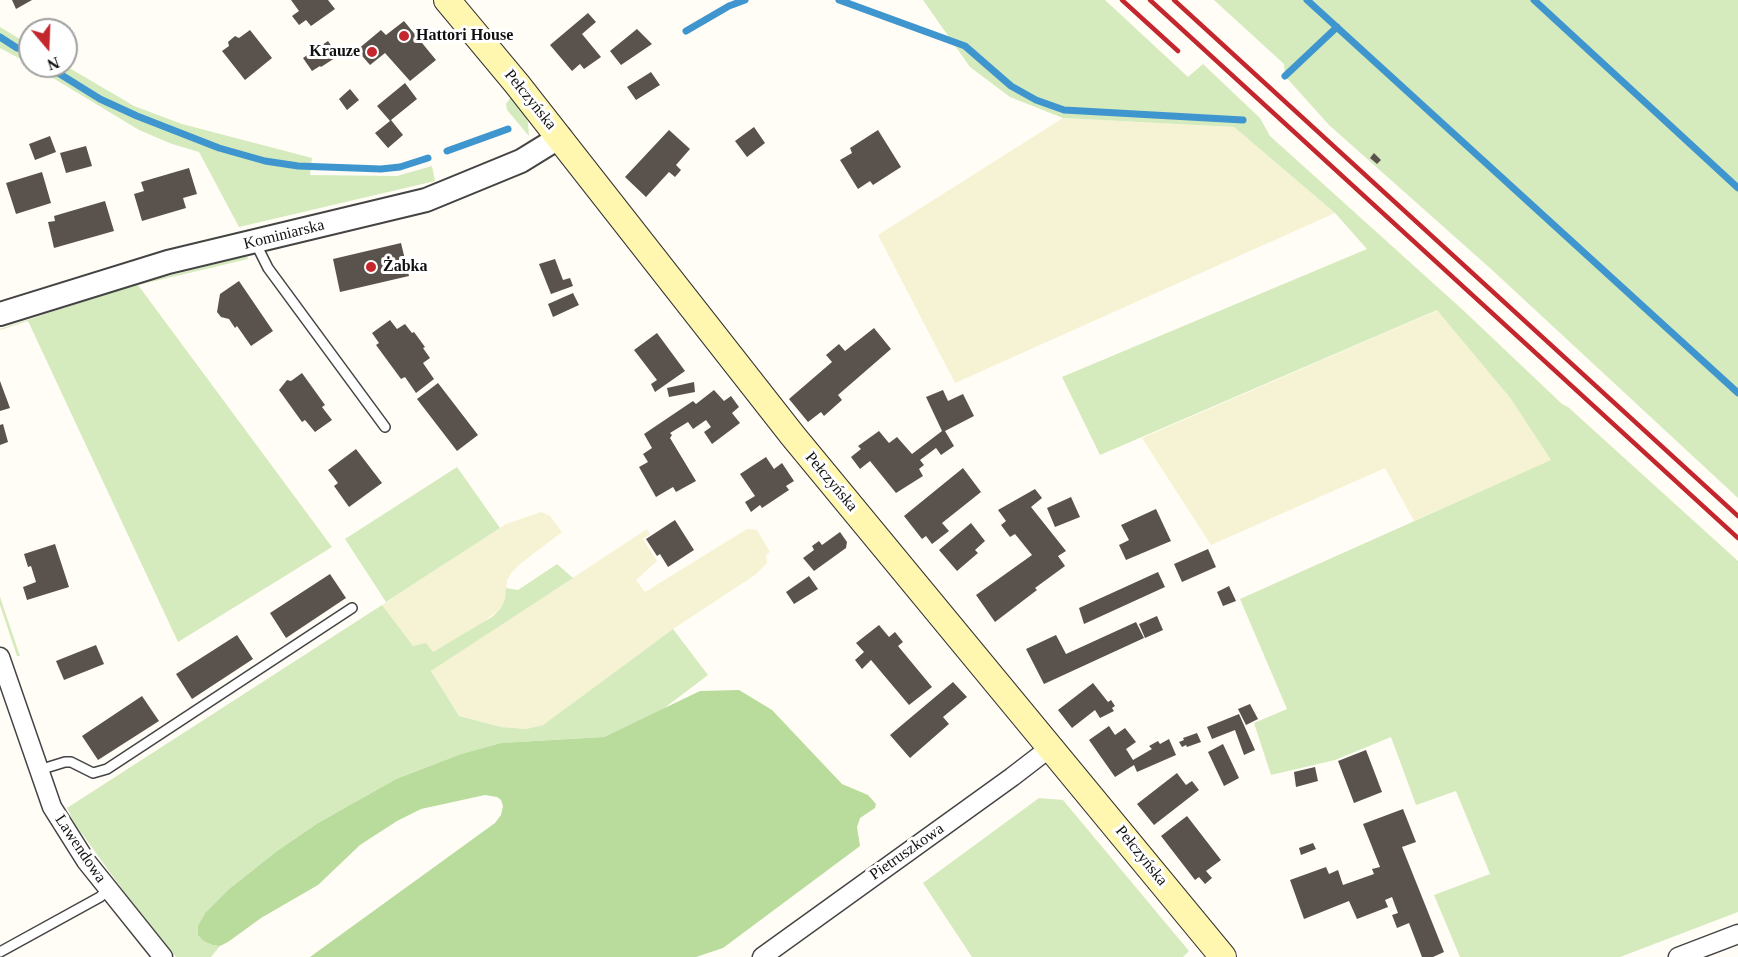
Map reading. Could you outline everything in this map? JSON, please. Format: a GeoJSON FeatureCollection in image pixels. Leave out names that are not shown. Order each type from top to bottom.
{"type":"FeatureCollection","features":[{"type":"Feature","properties":{"kind":"main road","name":"Pełczyńska"},"geometry":{"type":"LineString","coordinates":[[458,4],[793,435],[1223,957]]}},
{"type":"Feature","properties":{"kind":"street","name":"Kominiarska"},"geometry":{"type":"LineString","coordinates":[[0,314],[168,262],[426,200],[521,161],[560,137]]}},
{"type":"Feature","properties":{"kind":"street","name":"Lawendowa"},"geometry":{"type":"LineString","coordinates":[[0,657],[52,807],[68,835],[108,890],[163,957]]}},
{"type":"Feature","properties":{"kind":"street","name":"Pietruszkowa"},"geometry":{"type":"LineString","coordinates":[[762,957],[1051,747]]}},
{"type":"Feature","properties":{"kind":"street"},"geometry":{"type":"LineString","coordinates":[[1677,957],[1738,934]]}},
{"type":"Feature","properties":{"kind":"lane"},"geometry":{"type":"LineString","coordinates":[[255,242],[268,268],[385,427]]}},
{"type":"Feature","properties":{"kind":"lane"},"geometry":{"type":"LineString","coordinates":[[39,770],[65,762],[71,762],[93,772],[107,769],[352,608]]}},
{"type":"Feature","properties":{"kind":"lane"},"geometry":{"type":"LineString","coordinates":[[0,952],[100,897],[108,890]]}},
{"type":"Feature","properties":{"kind":"shaded area"},"geometry":{"type":"Polygon","coordinates":[[[1063,118],[1234,127],[1335,213],[955,383],[878,235],[1063,118]]]}},
{"type":"Feature","properties":{"kind":"shaded area"},"geometry":{"type":"Polygon","coordinates":[[[1438,310],[1511,399],[1552,460],[1414,521],[1385,468],[1211,545],[1142,438],[1438,310]]]}},
{"type":"Feature","properties":{"kind":"shaded area"},"geometry":{"type":"Polygon","coordinates":[[[541,512],[550,516],[562,532],[512,572],[507,580],[505,599],[501,608],[476,628],[433,652],[413,646],[382,605],[506,524],[541,512]]]}},
{"type":"Feature","properties":{"kind":"shaded area"},"geometry":{"type":"Polygon","coordinates":[[[647,529],[650,534],[643,539],[657,561],[636,580],[645,592],[747,529],[757,530],[770,552],[766,555],[767,563],[755,575],[673,629],[543,725],[526,729],[501,727],[459,716],[431,671],[647,529]]]}},
{"type":"Feature","properties":{"kind":"green space"},"geometry":{"type":"Polygon","coordinates":[[[923,0],[1105,0],[1188,77],[1203,64],[1260,118],[1270,136],[1464,311],[1562,404],[1738,561],[1738,912],[1620,957],[1460,957],[1434,895],[1490,874],[1456,791],[1416,805],[1391,737],[1335,760],[1271,775],[1254,723],[1287,709],[1240,599],[1551,460],[1511,399],[1437,310],[1100,455],[1062,377],[1367,249],[1335,213],[1234,127],[1063,118],[1010,97],[970,67],[923,0]]]}},
{"type":"Feature","properties":{"kind":"green space"},"geometry":{"type":"Polygon","coordinates":[[[1214,0],[1738,0],[1738,498],[1491,269],[1329,125],[1285,76],[1284,64],[1214,0]]]}},
{"type":"Feature","properties":{"kind":"green space"},"geometry":{"type":"Polygon","coordinates":[[[0,27],[18,38],[18,58],[0,48],[0,27]]]}},
{"type":"Feature","properties":{"kind":"green space"},"geometry":{"type":"Polygon","coordinates":[[[78,73],[134,106],[182,124],[312,158],[310,175],[397,176],[432,166],[435,181],[239,227],[199,152],[139,130],[53,78],[78,78],[78,73]]]}},
{"type":"Feature","properties":{"kind":"green space"},"geometry":{"type":"Polygon","coordinates":[[[511,97],[525,114],[529,136],[507,110],[506,104],[511,97]]]}},
{"type":"Feature","properties":{"kind":"green space"},"geometry":{"type":"Polygon","coordinates":[[[247,256],[248,259],[138,285],[332,547],[178,642],[28,321],[0,329],[136,284],[247,256]]]}},
{"type":"Feature","properties":{"kind":"green space"},"geometry":{"type":"Polygon","coordinates":[[[457,467],[500,528],[386,602],[345,539],[457,467]]]}},
{"type":"Feature","properties":{"kind":"green space"},"geometry":{"type":"Polygon","coordinates":[[[557,564],[573,578],[431,671],[459,716],[501,727],[526,729],[543,725],[673,629],[708,675],[663,709],[604,737],[501,743],[461,754],[396,779],[318,823],[277,851],[229,889],[206,912],[213,945],[220,946],[211,957],[176,957],[127,896],[75,824],[67,808],[382,605],[413,646],[426,643],[433,652],[492,617],[501,608],[506,588],[518,590],[557,564]]]}},
{"type":"Feature","properties":{"kind":"green space"},"geometry":{"type":"Polygon","coordinates":[[[0,597],[20,656],[17,656],[0,605],[0,597]]]}},
{"type":"Feature","properties":{"kind":"green space"},"geometry":{"type":"Polygon","coordinates":[[[739,690],[772,710],[842,784],[868,795],[876,804],[875,808],[860,818],[857,827],[860,846],[723,948],[696,957],[310,957],[495,823],[501,815],[503,806],[501,800],[485,795],[421,809],[397,821],[360,845],[318,885],[261,918],[220,946],[204,941],[198,935],[198,926],[206,912],[229,889],[277,851],[318,823],[396,779],[461,754],[501,743],[604,737],[700,691],[739,690]]]}},
{"type":"Feature","properties":{"kind":"green space"},"geometry":{"type":"Polygon","coordinates":[[[1039,798],[1063,800],[1189,951],[1183,957],[972,957],[923,883],[1039,798]]]}},
{"type":"Feature","properties":{"kind":"building"},"geometry":{"type":"Polygon","coordinates":[[[12,0],[32,0],[16,9],[12,0]]]}},
{"type":"Feature","properties":{"kind":"building"},"geometry":{"type":"Polygon","coordinates":[[[291,0],[328,0],[335,9],[311,26],[306,20],[299,25],[292,16],[299,11],[291,0]]]}},
{"type":"Feature","properties":{"kind":"building"},"geometry":{"type":"Polygon","coordinates":[[[588,13],[596,22],[582,34],[601,57],[584,69],[580,64],[572,71],[550,45],[588,13]]]}},
{"type":"Feature","properties":{"kind":"building"},"geometry":{"type":"Polygon","coordinates":[[[404,21],[436,60],[410,81],[385,53],[370,65],[357,50],[381,30],[386,35],[404,21]]]}},
{"type":"Feature","properties":{"kind":"building"},"geometry":{"type":"Polygon","coordinates":[[[637,29],[652,44],[621,65],[610,51],[637,29]]]}},
{"type":"Feature","properties":{"kind":"building"},"geometry":{"type":"Polygon","coordinates":[[[250,30],[272,58],[245,80],[222,51],[229,46],[228,42],[235,36],[239,38],[250,30]]]}},
{"type":"Feature","properties":{"kind":"building"},"geometry":{"type":"Polygon","coordinates":[[[328,41],[338,56],[312,71],[303,58],[328,41]]]}},
{"type":"Feature","properties":{"kind":"building"},"geometry":{"type":"Polygon","coordinates":[[[651,72],[660,85],[636,100],[627,87],[651,72]]]}},
{"type":"Feature","properties":{"kind":"building"},"geometry":{"type":"Polygon","coordinates":[[[405,83],[417,99],[391,120],[403,135],[388,148],[375,133],[390,121],[377,106],[405,83]]]}},
{"type":"Feature","properties":{"kind":"building"},"geometry":{"type":"Polygon","coordinates":[[[350,89],[359,100],[347,110],[339,99],[350,89]]]}},
{"type":"Feature","properties":{"kind":"building"},"geometry":{"type":"Polygon","coordinates":[[[754,127],[765,143],[747,157],[735,141],[754,127]]]}},
{"type":"Feature","properties":{"kind":"building"},"geometry":{"type":"Polygon","coordinates":[[[669,130],[690,149],[676,165],[681,170],[675,177],[669,172],[646,197],[625,177],[669,130]]]}},
{"type":"Feature","properties":{"kind":"building"},"geometry":{"type":"Polygon","coordinates":[[[878,130],[901,167],[873,185],[870,181],[858,189],[840,160],[852,153],[850,148],[878,130]]]}},
{"type":"Feature","properties":{"kind":"building"},"geometry":{"type":"Polygon","coordinates":[[[50,136],[56,152],[35,160],[29,144],[50,136]]]}},
{"type":"Feature","properties":{"kind":"building"},"geometry":{"type":"Polygon","coordinates":[[[86,146],[92,166],[66,173],[60,153],[86,146]]]}},
{"type":"Feature","properties":{"kind":"building"},"geometry":{"type":"Polygon","coordinates":[[[1374,153],[1381,160],[1377,164],[1370,158],[1374,153]]]}},
{"type":"Feature","properties":{"kind":"building"},"geometry":{"type":"Polygon","coordinates":[[[189,168],[197,194],[183,198],[186,208],[142,221],[134,194],[144,191],[141,182],[189,168]]]}},
{"type":"Feature","properties":{"kind":"building"},"geometry":{"type":"Polygon","coordinates":[[[42,172],[51,203],[16,214],[6,183],[42,172]]]}},
{"type":"Feature","properties":{"kind":"building"},"geometry":{"type":"Polygon","coordinates":[[[105,201],[114,231],[54,248],[48,222],[55,221],[54,216],[105,201]]]}},
{"type":"Feature","properties":{"kind":"building"},"geometry":{"type":"Polygon","coordinates":[[[401,243],[409,276],[340,292],[333,259],[401,243]]]}},
{"type":"Feature","properties":{"kind":"building"},"geometry":{"type":"Polygon","coordinates":[[[555,259],[563,280],[570,278],[573,286],[551,294],[539,264],[555,259]]]}},
{"type":"Feature","properties":{"kind":"building"},"geometry":{"type":"Polygon","coordinates":[[[239,281],[273,331],[251,346],[237,326],[235,328],[229,319],[221,317],[217,312],[220,294],[239,281]]]}},
{"type":"Feature","properties":{"kind":"building"},"geometry":{"type":"Polygon","coordinates":[[[573,293],[579,305],[553,317],[548,304],[573,293]]]}},
{"type":"Feature","properties":{"kind":"building"},"geometry":{"type":"Polygon","coordinates":[[[390,320],[397,329],[405,324],[412,333],[414,332],[430,358],[423,363],[434,379],[416,393],[405,377],[401,379],[376,345],[379,343],[372,333],[390,320]]]}},
{"type":"Feature","properties":{"kind":"building"},"geometry":{"type":"Polygon","coordinates":[[[874,328],[891,349],[838,395],[842,400],[824,416],[821,412],[808,422],[789,399],[832,362],[826,355],[839,344],[845,351],[874,328]]]}},
{"type":"Feature","properties":{"kind":"building"},"geometry":{"type":"Polygon","coordinates":[[[657,333],[685,371],[655,392],[651,384],[657,380],[634,350],[657,333]]]}},
{"type":"Feature","properties":{"kind":"building"},"geometry":{"type":"Polygon","coordinates":[[[302,373],[325,405],[322,407],[332,420],[315,432],[305,420],[302,422],[279,390],[287,380],[291,381],[302,373]]]}},
{"type":"Feature","properties":{"kind":"building"},"geometry":{"type":"Polygon","coordinates":[[[0,381],[10,408],[0,411],[0,381]]]}},
{"type":"Feature","properties":{"kind":"building"},"geometry":{"type":"Polygon","coordinates":[[[694,382],[695,392],[669,397],[667,388],[694,382]]]}},
{"type":"Feature","properties":{"kind":"building"},"geometry":{"type":"Polygon","coordinates":[[[438,383],[478,435],[457,451],[417,399],[438,383]]]}},
{"type":"Feature","properties":{"kind":"building"},"geometry":{"type":"Polygon","coordinates":[[[714,390],[724,401],[731,396],[739,407],[732,413],[740,423],[712,444],[704,432],[711,427],[706,420],[693,429],[688,422],[670,433],[672,435],[670,438],[696,481],[676,492],[673,487],[656,497],[639,467],[648,462],[643,454],[652,448],[644,434],[693,401],[696,404],[714,390]]]}},
{"type":"Feature","properties":{"kind":"building"},"geometry":{"type":"Polygon","coordinates":[[[943,390],[948,401],[963,394],[974,416],[945,431],[954,446],[941,455],[936,448],[920,460],[924,465],[919,469],[923,476],[896,493],[870,461],[860,469],[851,457],[861,449],[858,446],[879,431],[889,443],[897,437],[912,454],[942,431],[926,397],[943,390]]]}},
{"type":"Feature","properties":{"kind":"building"},"geometry":{"type":"Polygon","coordinates":[[[3,424],[8,442],[0,445],[0,425],[3,424]]]}},
{"type":"Feature","properties":{"kind":"building"},"geometry":{"type":"Polygon","coordinates":[[[356,449],[382,483],[349,507],[334,486],[338,483],[328,470],[356,449]]]}},
{"type":"Feature","properties":{"kind":"building"},"geometry":{"type":"Polygon","coordinates":[[[766,457],[774,469],[782,463],[794,481],[786,486],[789,490],[762,508],[760,505],[751,512],[745,502],[755,496],[740,474],[766,457]]]}},
{"type":"Feature","properties":{"kind":"building"},"geometry":{"type":"Polygon","coordinates":[[[963,468],[981,492],[942,523],[949,531],[932,544],[926,536],[922,539],[904,516],[963,468]]]}},
{"type":"Feature","properties":{"kind":"building"},"geometry":{"type":"Polygon","coordinates":[[[1035,489],[1042,498],[1031,507],[1066,551],[1058,556],[1065,566],[995,622],[976,595],[1032,555],[1015,534],[1010,537],[1001,525],[1006,521],[998,510],[1035,489]]]}},
{"type":"Feature","properties":{"kind":"building"},"geometry":{"type":"Polygon","coordinates":[[[1071,497],[1080,517],[1055,527],[1047,508],[1071,497]]]}},
{"type":"Feature","properties":{"kind":"building"},"geometry":{"type":"Polygon","coordinates":[[[1156,509],[1171,541],[1126,560],[1119,545],[1129,540],[1121,525],[1156,509]]]}},
{"type":"Feature","properties":{"kind":"building"},"geometry":{"type":"Polygon","coordinates":[[[675,520],[694,550],[668,567],[660,554],[657,556],[646,539],[675,520]]]}},
{"type":"Feature","properties":{"kind":"building"},"geometry":{"type":"Polygon","coordinates":[[[971,523],[985,541],[975,550],[978,553],[957,571],[939,550],[971,523]]]}},
{"type":"Feature","properties":{"kind":"building"},"geometry":{"type":"Polygon","coordinates":[[[840,532],[847,542],[846,548],[814,571],[803,558],[814,550],[812,546],[819,541],[822,545],[840,532]]]}},
{"type":"Feature","properties":{"kind":"building"},"geometry":{"type":"Polygon","coordinates":[[[55,544],[69,587],[27,600],[23,587],[36,582],[24,554],[55,544]]]}},
{"type":"Feature","properties":{"kind":"building"},"geometry":{"type":"Polygon","coordinates":[[[1208,549],[1216,567],[1182,582],[1174,564],[1208,549]]]}},
{"type":"Feature","properties":{"kind":"building"},"geometry":{"type":"Polygon","coordinates":[[[1158,572],[1165,587],[1084,624],[1079,608],[1158,572]]]}},
{"type":"Feature","properties":{"kind":"building"},"geometry":{"type":"Polygon","coordinates":[[[330,574],[346,598],[286,638],[270,613],[330,574]]]}},
{"type":"Feature","properties":{"kind":"building"},"geometry":{"type":"Polygon","coordinates":[[[809,576],[818,589],[794,604],[786,592],[809,576]]]}},
{"type":"Feature","properties":{"kind":"building"},"geometry":{"type":"Polygon","coordinates":[[[1229,586],[1236,601],[1223,606],[1217,592],[1229,586]]]}},
{"type":"Feature","properties":{"kind":"building"},"geometry":{"type":"Polygon","coordinates":[[[1157,616],[1163,630],[1145,638],[1139,624],[1157,616]]]}},
{"type":"Feature","properties":{"kind":"building"},"geometry":{"type":"Polygon","coordinates":[[[1136,622],[1144,638],[1044,684],[1026,649],[1056,635],[1066,654],[1136,622]]]}},
{"type":"Feature","properties":{"kind":"building"},"geometry":{"type":"Polygon","coordinates":[[[879,625],[889,637],[895,632],[903,642],[898,646],[932,687],[909,705],[871,660],[862,669],[855,660],[864,652],[856,643],[879,625]]]}},
{"type":"Feature","properties":{"kind":"building"},"geometry":{"type":"Polygon","coordinates":[[[237,635],[253,659],[192,699],[176,674],[237,635]]]}},
{"type":"Feature","properties":{"kind":"building"},"geometry":{"type":"Polygon","coordinates":[[[96,645],[104,664],[64,680],[56,661],[96,645]]]}},
{"type":"Feature","properties":{"kind":"building"},"geometry":{"type":"Polygon","coordinates":[[[953,682],[967,697],[943,717],[949,724],[910,758],[890,735],[953,682]]]}},
{"type":"Feature","properties":{"kind":"building"},"geometry":{"type":"Polygon","coordinates":[[[1093,683],[1108,702],[1111,700],[1115,706],[1112,708],[1114,711],[1100,718],[1095,710],[1072,728],[1058,710],[1093,683]]]}},
{"type":"Feature","properties":{"kind":"building"},"geometry":{"type":"Polygon","coordinates":[[[142,696],[159,721],[98,760],[82,736],[142,696]]]}},
{"type":"Feature","properties":{"kind":"building"},"geometry":{"type":"Polygon","coordinates":[[[1250,704],[1258,719],[1246,725],[1238,709],[1250,704]]]}},
{"type":"Feature","properties":{"kind":"building"},"geometry":{"type":"Polygon","coordinates":[[[1239,714],[1255,750],[1244,755],[1235,730],[1212,739],[1207,727],[1239,714]]]}},
{"type":"Feature","properties":{"kind":"building"},"geometry":{"type":"Polygon","coordinates":[[[1109,726],[1115,735],[1125,728],[1136,742],[1126,749],[1133,760],[1152,749],[1149,746],[1169,739],[1176,755],[1137,772],[1134,765],[1115,777],[1089,740],[1109,726]]]}},
{"type":"Feature","properties":{"kind":"building"},"geometry":{"type":"Polygon","coordinates":[[[1197,733],[1201,742],[1182,747],[1179,742],[1184,740],[1183,738],[1197,733]]]}},
{"type":"Feature","properties":{"kind":"building"},"geometry":{"type":"Polygon","coordinates":[[[1223,744],[1239,778],[1224,786],[1208,752],[1223,744]]]}},
{"type":"Feature","properties":{"kind":"building"},"geometry":{"type":"Polygon","coordinates":[[[1366,750],[1382,792],[1354,803],[1338,761],[1366,750]]]}},
{"type":"Feature","properties":{"kind":"building"},"geometry":{"type":"Polygon","coordinates":[[[1315,767],[1318,781],[1296,787],[1294,772],[1315,767]]]}},
{"type":"Feature","properties":{"kind":"building"},"geometry":{"type":"Polygon","coordinates":[[[1177,773],[1186,785],[1192,781],[1199,790],[1154,825],[1137,804],[1177,773]]]}},
{"type":"Feature","properties":{"kind":"building"},"geometry":{"type":"Polygon","coordinates":[[[1403,809],[1416,842],[1402,847],[1444,952],[1433,957],[1422,957],[1409,923],[1397,928],[1392,915],[1398,913],[1392,897],[1385,900],[1388,907],[1357,919],[1349,901],[1304,919],[1290,880],[1326,867],[1329,874],[1338,870],[1343,885],[1374,874],[1372,869],[1380,867],[1363,824],[1403,809]]]}},
{"type":"Feature","properties":{"kind":"building"},"geometry":{"type":"Polygon","coordinates":[[[1187,816],[1221,860],[1206,871],[1212,878],[1205,884],[1199,877],[1195,880],[1161,836],[1187,816]]]}},
{"type":"Feature","properties":{"kind":"building"},"geometry":{"type":"Polygon","coordinates":[[[1313,843],[1316,849],[1301,855],[1299,848],[1313,843]]]}},
{"type":"Feature","properties":{"kind":"waterway"},"geometry":{"type":"LineString","coordinates":[[686,31],[729,6],[745,0]]}},
{"type":"Feature","properties":{"kind":"waterway"},"geometry":{"type":"LineString","coordinates":[[839,0],[965,46],[1011,86],[1036,100],[1064,110],[1243,120]]}},
{"type":"Feature","properties":{"kind":"waterway"},"geometry":{"type":"LineString","coordinates":[[1307,0],[1738,393]]}},
{"type":"Feature","properties":{"kind":"waterway"},"geometry":{"type":"LineString","coordinates":[[1534,0],[1738,188]]}},
{"type":"Feature","properties":{"kind":"waterway"},"geometry":{"type":"LineString","coordinates":[[1285,76],[1337,27]]}},
{"type":"Feature","properties":{"kind":"waterway"},"geometry":{"type":"LineString","coordinates":[[0,37],[17,48]]}},
{"type":"Feature","properties":{"kind":"waterway"},"geometry":{"type":"LineString","coordinates":[[66,78],[100,99],[137,116],[219,148],[265,161],[298,166],[381,169],[400,167],[428,158]]}},
{"type":"Feature","properties":{"kind":"waterway"},"geometry":{"type":"LineString","coordinates":[[447,151],[508,129]]}},
{"type":"Feature","properties":{"kind":"railway"},"geometry":{"type":"LineString","coordinates":[[1122,0],[1178,51]]}},
{"type":"Feature","properties":{"kind":"railway"},"geometry":{"type":"LineString","coordinates":[[1150,0],[1738,538]]}},
{"type":"Feature","properties":{"kind":"railway"},"geometry":{"type":"LineString","coordinates":[[1174,0],[1738,516]]}},
{"type":"Feature","properties":{"kind":"place","name":"Hattori House"},"geometry":{"type":"Point","coordinates":[404,36]}},
{"type":"Feature","properties":{"kind":"place","name":"Krauze"},"geometry":{"type":"Point","coordinates":[372,52]}},
{"type":"Feature","properties":{"kind":"place","name":"Żabka"},"geometry":{"type":"Point","coordinates":[371,267]}}]}
